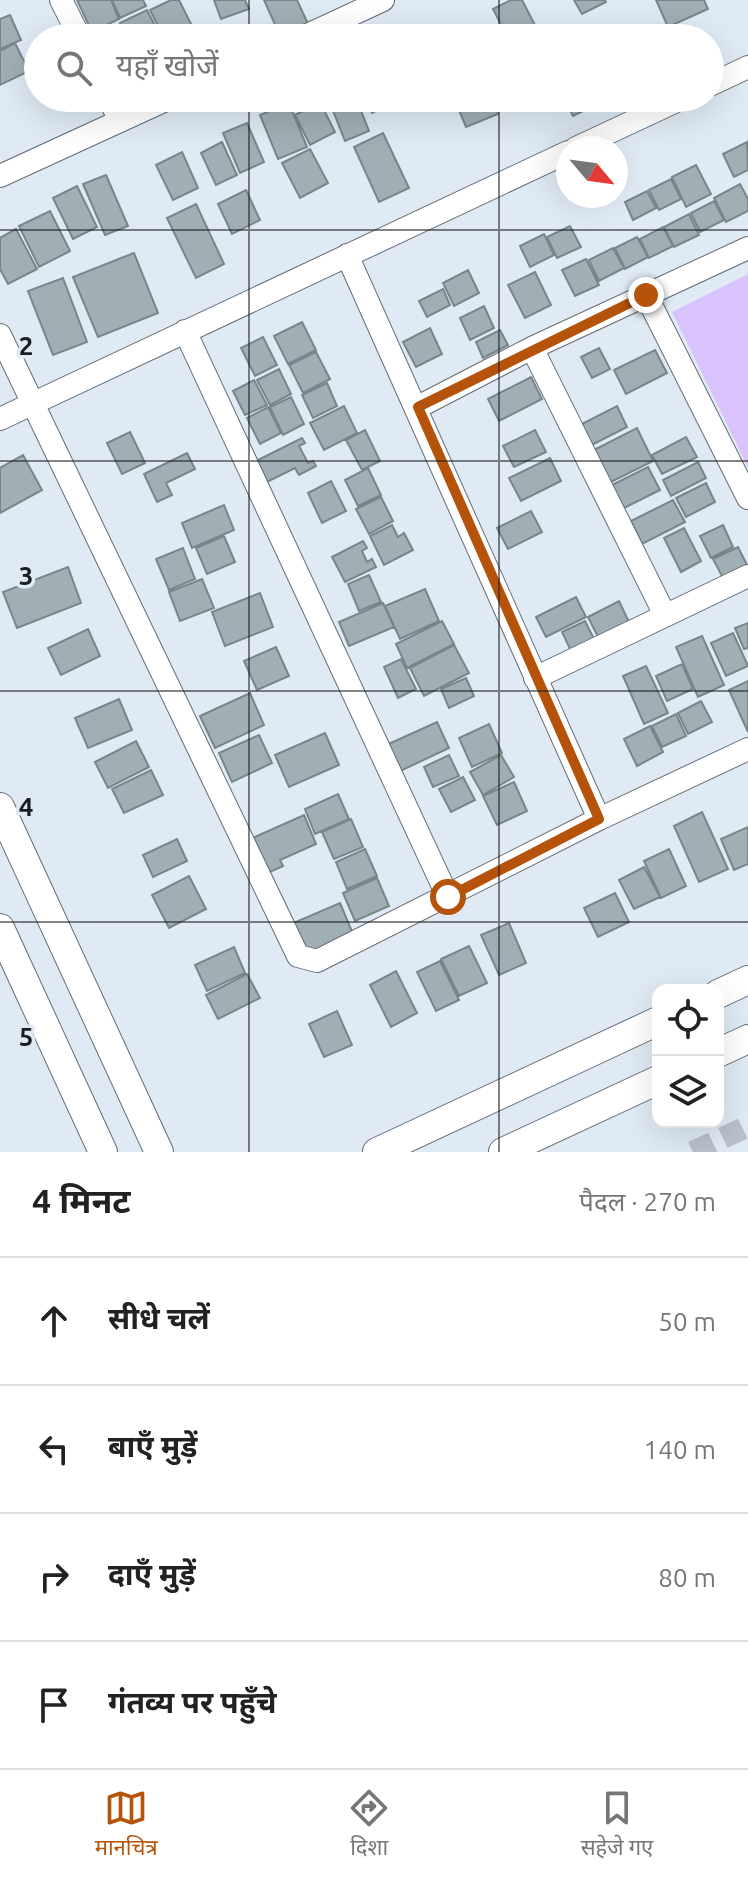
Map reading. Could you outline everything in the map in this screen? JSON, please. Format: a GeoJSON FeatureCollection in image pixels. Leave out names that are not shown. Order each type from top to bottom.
{"type":"FeatureCollection","features":[{"type":"Feature","properties":{"kind":"street"},"geometry":{"type":"LineString","coordinates":[[61,0],[73,24]]}},
{"type":"Feature","properties":{"kind":"street"},"geometry":{"type":"LineString","coordinates":[[331,24],[383,0]]}},
{"type":"Feature","properties":{"kind":"street"},"geometry":{"type":"LineString","coordinates":[[724,78],[748,67]]}},
{"type":"Feature","properties":{"kind":"street"},"geometry":{"type":"LineString","coordinates":[[116,112],[120,121]]}},
{"type":"Feature","properties":{"kind":"street"},"geometry":{"type":"LineString","coordinates":[[0,176],[140,112]]}},
{"type":"Feature","properties":{"kind":"street"},"geometry":{"type":"LineString","coordinates":[[602,136],[653,112]]}},
{"type":"Feature","properties":{"kind":"street"},"geometry":{"type":"LineString","coordinates":[[0,419],[556,158]]}},
{"type":"Feature","properties":{"kind":"street"},"geometry":{"type":"LineString","coordinates":[[418,407],[532,348],[748,248]]}},
{"type":"Feature","properties":{"kind":"street"},"geometry":{"type":"LineString","coordinates":[[347,255],[418,407],[599,819]]}},
{"type":"Feature","properties":{"kind":"street"},"geometry":{"type":"LineString","coordinates":[[646,295],[748,498]]}},
{"type":"Feature","properties":{"kind":"street"},"geometry":{"type":"LineString","coordinates":[[185,331],[448,897]]}},
{"type":"Feature","properties":{"kind":"street"},"geometry":{"type":"LineString","coordinates":[[0,335],[298,956],[317,961],[599,819],[748,749]]}},
{"type":"Feature","properties":{"kind":"street"},"geometry":{"type":"LineString","coordinates":[[532,348],[665,615]]}},
{"type":"Feature","properties":{"kind":"street"},"geometry":{"type":"LineString","coordinates":[[535,678],[748,576]]}},
{"type":"Feature","properties":{"kind":"street"},"geometry":{"type":"LineString","coordinates":[[0,807],[159,1152]]}},
{"type":"Feature","properties":{"kind":"street"},"geometry":{"type":"LineString","coordinates":[[0,928],[103,1152]]}},
{"type":"Feature","properties":{"kind":"street"},"geometry":{"type":"LineString","coordinates":[[724,991],[748,980]]}},
{"type":"Feature","properties":{"kind":"street"},"geometry":{"type":"LineString","coordinates":[[377,1152],[652,1024]]}},
{"type":"Feature","properties":{"kind":"street"},"geometry":{"type":"LineString","coordinates":[[724,1050],[748,1039]]}},
{"type":"Feature","properties":{"kind":"street"},"geometry":{"type":"LineString","coordinates":[[503,1152],[652,1083]]}},
{"type":"Feature","properties":{"kind":"shaded area"},"geometry":{"type":"Polygon","coordinates":[[[748,274],[748,467],[672,312],[748,274]]]}},
{"type":"Feature","properties":{"kind":"building"},"geometry":{"type":"Polygon","coordinates":[[[77,0],[111,0],[119,19],[109,24],[88,24],[77,0]]]}},
{"type":"Feature","properties":{"kind":"building"},"geometry":{"type":"Polygon","coordinates":[[[112,0],[143,0],[146,6],[120,18],[112,0]]]}},
{"type":"Feature","properties":{"kind":"building"},"geometry":{"type":"Polygon","coordinates":[[[171,0],[179,0],[191,24],[157,24],[150,10],[171,0]]]}},
{"type":"Feature","properties":{"kind":"building"},"geometry":{"type":"Polygon","coordinates":[[[214,0],[245,0],[249,9],[221,19],[214,0]]]}},
{"type":"Feature","properties":{"kind":"building"},"geometry":{"type":"Polygon","coordinates":[[[264,0],[297,0],[308,24],[275,24],[264,0]]]}},
{"type":"Feature","properties":{"kind":"building"},"geometry":{"type":"Polygon","coordinates":[[[511,0],[522,0],[534,24],[501,24],[493,9],[511,0]]]}},
{"type":"Feature","properties":{"kind":"building"},"geometry":{"type":"Polygon","coordinates":[[[574,0],[605,0],[606,2],[582,14],[574,0]]]}},
{"type":"Feature","properties":{"kind":"building"},"geometry":{"type":"Polygon","coordinates":[[[656,0],[704,0],[708,9],[675,24],[667,24],[656,0]]]}},
{"type":"Feature","properties":{"kind":"building"},"geometry":{"type":"Polygon","coordinates":[[[147,10],[154,24],[121,24],[147,10]]]}},
{"type":"Feature","properties":{"kind":"building"},"geometry":{"type":"Polygon","coordinates":[[[10,15],[21,40],[0,49],[0,19],[10,15]]]}},
{"type":"Feature","properties":{"kind":"building"},"geometry":{"type":"Polygon","coordinates":[[[15,43],[24,61],[24,73],[0,85],[0,51],[15,43]]]}},
{"type":"Feature","properties":{"kind":"building"},"geometry":{"type":"Polygon","coordinates":[[[293,112],[307,147],[278,159],[260,115],[293,112]]]}},
{"type":"Feature","properties":{"kind":"building"},"geometry":{"type":"Polygon","coordinates":[[[301,112],[325,112],[335,132],[310,145],[295,115],[301,112]]]}},
{"type":"Feature","properties":{"kind":"building"},"geometry":{"type":"Polygon","coordinates":[[[334,112],[362,112],[369,131],[345,141],[334,112]]]}},
{"type":"Feature","properties":{"kind":"building"},"geometry":{"type":"Polygon","coordinates":[[[460,112],[497,112],[498,114],[466,127],[460,112]]]}},
{"type":"Feature","properties":{"kind":"building"},"geometry":{"type":"Polygon","coordinates":[[[247,123],[264,162],[240,173],[223,133],[247,123]]]}},
{"type":"Feature","properties":{"kind":"building"},"geometry":{"type":"Polygon","coordinates":[[[383,133],[409,188],[379,202],[354,147],[383,133]]]}},
{"type":"Feature","properties":{"kind":"building"},"geometry":{"type":"Polygon","coordinates":[[[222,142],[237,175],[216,185],[201,153],[222,142]]]}},
{"type":"Feature","properties":{"kind":"building"},"geometry":{"type":"Polygon","coordinates":[[[747,142],[748,170],[734,177],[723,154],[747,142]]]}},
{"type":"Feature","properties":{"kind":"building"},"geometry":{"type":"Polygon","coordinates":[[[310,149],[328,183],[300,198],[282,163],[310,149]]]}},
{"type":"Feature","properties":{"kind":"building"},"geometry":{"type":"Polygon","coordinates":[[[182,152],[198,188],[173,200],[156,165],[182,152]]]}},
{"type":"Feature","properties":{"kind":"building"},"geometry":{"type":"Polygon","coordinates":[[[696,165],[711,194],[686,207],[672,177],[696,165]]]}},
{"type":"Feature","properties":{"kind":"building"},"geometry":{"type":"Polygon","coordinates":[[[106,175],[128,226],[105,235],[83,184],[106,175]]]}},
{"type":"Feature","properties":{"kind":"building"},"geometry":{"type":"Polygon","coordinates":[[[671,179],[681,199],[659,210],[649,190],[671,179]]]}},
{"type":"Feature","properties":{"kind":"building"},"geometry":{"type":"Polygon","coordinates":[[[740,184],[748,199],[748,211],[726,222],[714,198],[740,184]]]}},
{"type":"Feature","properties":{"kind":"building"},"geometry":{"type":"Polygon","coordinates":[[[77,186],[97,227],[73,239],[53,198],[77,186]]]}},
{"type":"Feature","properties":{"kind":"building"},"geometry":{"type":"Polygon","coordinates":[[[246,190],[260,220],[232,234],[218,204],[246,190]]]}},
{"type":"Feature","properties":{"kind":"building"},"geometry":{"type":"Polygon","coordinates":[[[647,191],[656,208],[633,220],[628,200],[647,191]]]}},
{"type":"Feature","properties":{"kind":"building"},"geometry":{"type":"Polygon","coordinates":[[[714,201],[724,220],[700,232],[691,213],[714,201]]]}},
{"type":"Feature","properties":{"kind":"building"},"geometry":{"type":"Polygon","coordinates":[[[196,204],[224,264],[196,278],[167,218],[196,204]]]}},
{"type":"Feature","properties":{"kind":"building"},"geometry":{"type":"Polygon","coordinates":[[[50,211],[70,251],[39,267],[19,226],[50,211]]]}},
{"type":"Feature","properties":{"kind":"building"},"geometry":{"type":"Polygon","coordinates":[[[689,214],[699,235],[674,247],[664,227],[689,214]]]}},
{"type":"Feature","properties":{"kind":"building"},"geometry":{"type":"Polygon","coordinates":[[[570,226],[581,247],[557,258],[547,237],[570,226]]]}},
{"type":"Feature","properties":{"kind":"building"},"geometry":{"type":"Polygon","coordinates":[[[663,227],[673,246],[649,258],[640,239],[663,227]]]}},
{"type":"Feature","properties":{"kind":"building"},"geometry":{"type":"Polygon","coordinates":[[[16,229],[37,269],[8,284],[0,269],[0,238],[16,229]]]}},
{"type":"Feature","properties":{"kind":"building"},"geometry":{"type":"Polygon","coordinates":[[[544,234],[554,255],[530,267],[520,246],[544,234]]]}},
{"type":"Feature","properties":{"kind":"building"},"geometry":{"type":"Polygon","coordinates":[[[637,237],[648,257],[625,269],[615,248],[637,237]]]}},
{"type":"Feature","properties":{"kind":"building"},"geometry":{"type":"Polygon","coordinates":[[[613,248],[624,268],[599,281],[589,260],[613,248]]]}},
{"type":"Feature","properties":{"kind":"building"},"geometry":{"type":"Polygon","coordinates":[[[134,253],[158,313],[98,337],[73,277],[134,253]]]}},
{"type":"Feature","properties":{"kind":"building"},"geometry":{"type":"Polygon","coordinates":[[[586,259],[599,285],[575,296],[562,270],[586,259]]]}},
{"type":"Feature","properties":{"kind":"building"},"geometry":{"type":"Polygon","coordinates":[[[468,270],[479,293],[454,306],[443,283],[468,270]]]}},
{"type":"Feature","properties":{"kind":"building"},"geometry":{"type":"Polygon","coordinates":[[[535,272],[551,305],[525,318],[508,285],[535,272]]]}},
{"type":"Feature","properties":{"kind":"building"},"geometry":{"type":"Polygon","coordinates":[[[63,278],[87,342],[53,355],[28,291],[63,278]]]}},
{"type":"Feature","properties":{"kind":"building"},"geometry":{"type":"Polygon","coordinates":[[[443,289],[450,305],[427,317],[419,301],[443,289]]]}},
{"type":"Feature","properties":{"kind":"building"},"geometry":{"type":"Polygon","coordinates":[[[484,306],[494,328],[470,340],[460,318],[484,306]]]}},
{"type":"Feature","properties":{"kind":"building"},"geometry":{"type":"Polygon","coordinates":[[[302,322],[316,350],[288,364],[274,336],[302,322]]]}},
{"type":"Feature","properties":{"kind":"building"},"geometry":{"type":"Polygon","coordinates":[[[430,328],[442,354],[416,367],[403,342],[430,328]]]}},
{"type":"Feature","properties":{"kind":"building"},"geometry":{"type":"Polygon","coordinates":[[[500,330],[508,345],[483,358],[476,342],[500,330]]]}},
{"type":"Feature","properties":{"kind":"building"},"geometry":{"type":"Polygon","coordinates":[[[263,337],[277,365],[255,376],[241,348],[263,337]]]}},
{"type":"Feature","properties":{"kind":"building"},"geometry":{"type":"Polygon","coordinates":[[[599,348],[610,369],[592,378],[581,357],[599,348]]]}},
{"type":"Feature","properties":{"kind":"building"},"geometry":{"type":"Polygon","coordinates":[[[655,350],[667,373],[626,394],[614,370],[655,350]]]}},
{"type":"Feature","properties":{"kind":"building"},"geometry":{"type":"Polygon","coordinates":[[[316,352],[330,379],[303,393],[289,365],[316,352]]]}},
{"type":"Feature","properties":{"kind":"building"},"geometry":{"type":"Polygon","coordinates":[[[279,369],[291,394],[270,405],[257,380],[279,369]]]}},
{"type":"Feature","properties":{"kind":"building"},"geometry":{"type":"Polygon","coordinates":[[[531,377],[542,399],[499,421],[488,399],[531,377]]]}},
{"type":"Feature","properties":{"kind":"building"},"geometry":{"type":"Polygon","coordinates":[[[254,380],[267,405],[245,415],[233,391],[254,380]]]}},
{"type":"Feature","properties":{"kind":"building"},"geometry":{"type":"Polygon","coordinates":[[[327,383],[337,406],[313,418],[302,395],[327,383]]]}},
{"type":"Feature","properties":{"kind":"building"},"geometry":{"type":"Polygon","coordinates":[[[291,397],[304,424],[283,435],[270,407],[291,397]]]}},
{"type":"Feature","properties":{"kind":"building"},"geometry":{"type":"Polygon","coordinates":[[[344,406],[357,433],[324,450],[310,423],[344,406]]]}},
{"type":"Feature","properties":{"kind":"building"},"geometry":{"type":"Polygon","coordinates":[[[617,406],[627,427],[588,447],[578,426],[617,406]]]}},
{"type":"Feature","properties":{"kind":"building"},"geometry":{"type":"Polygon","coordinates":[[[268,407],[281,433],[260,444],[247,418],[268,407]]]}},
{"type":"Feature","properties":{"kind":"building"},"geometry":{"type":"Polygon","coordinates":[[[637,428],[653,461],[609,483],[592,451],[637,428]]]}},
{"type":"Feature","properties":{"kind":"building"},"geometry":{"type":"Polygon","coordinates":[[[365,430],[380,461],[362,470],[346,440],[365,430]]]}},
{"type":"Feature","properties":{"kind":"building"},"geometry":{"type":"Polygon","coordinates":[[[535,430],[546,452],[514,467],[503,446],[535,430]]]}},
{"type":"Feature","properties":{"kind":"building"},"geometry":{"type":"Polygon","coordinates":[[[130,432],[145,463],[122,474],[107,443],[130,432]]]}},
{"type":"Feature","properties":{"kind":"building"},"geometry":{"type":"Polygon","coordinates":[[[686,437],[697,457],[662,474],[652,455],[686,437]]]}},
{"type":"Feature","properties":{"kind":"building"},"geometry":{"type":"Polygon","coordinates":[[[302,438],[305,443],[299,446],[308,463],[313,461],[316,466],[299,475],[295,468],[267,482],[256,461],[302,438]]]}},
{"type":"Feature","properties":{"kind":"building"},"geometry":{"type":"Polygon","coordinates":[[[187,453],[195,469],[166,483],[172,495],[157,502],[144,474],[187,453]]]}},
{"type":"Feature","properties":{"kind":"building"},"geometry":{"type":"Polygon","coordinates":[[[23,455],[42,490],[0,513],[0,468],[23,455]]]}},
{"type":"Feature","properties":{"kind":"building"},"geometry":{"type":"Polygon","coordinates":[[[550,458],[561,481],[521,501],[509,478],[550,458]]]}},
{"type":"Feature","properties":{"kind":"building"},"geometry":{"type":"Polygon","coordinates":[[[698,462],[706,478],[671,496],[663,480],[698,462]]]}},
{"type":"Feature","properties":{"kind":"building"},"geometry":{"type":"Polygon","coordinates":[[[648,467],[660,490],[622,509],[610,486],[648,467]]]}},
{"type":"Feature","properties":{"kind":"building"},"geometry":{"type":"Polygon","coordinates":[[[368,468],[381,495],[358,506],[345,480],[368,468]]]}},
{"type":"Feature","properties":{"kind":"building"},"geometry":{"type":"Polygon","coordinates":[[[331,481],[346,511],[322,523],[308,493],[331,481]]]}},
{"type":"Feature","properties":{"kind":"building"},"geometry":{"type":"Polygon","coordinates":[[[706,483],[715,502],[686,517],[676,498],[706,483]]]}},
{"type":"Feature","properties":{"kind":"building"},"geometry":{"type":"Polygon","coordinates":[[[381,497],[393,521],[369,534],[356,509],[381,497]]]}},
{"type":"Feature","properties":{"kind":"building"},"geometry":{"type":"Polygon","coordinates":[[[673,500],[685,522],[642,544],[631,521],[673,500]]]}},
{"type":"Feature","properties":{"kind":"building"},"geometry":{"type":"Polygon","coordinates":[[[224,505],[234,530],[192,548],[182,523],[224,505]]]}},
{"type":"Feature","properties":{"kind":"building"},"geometry":{"type":"Polygon","coordinates":[[[531,511],[542,532],[508,549],[497,528],[531,511]]]}},
{"type":"Feature","properties":{"kind":"building"},"geometry":{"type":"Polygon","coordinates":[[[392,525],[398,537],[404,533],[413,550],[384,565],[370,536],[392,525]]]}},
{"type":"Feature","properties":{"kind":"building"},"geometry":{"type":"Polygon","coordinates":[[[723,525],[733,547],[711,558],[700,536],[723,525]]]}},
{"type":"Feature","properties":{"kind":"building"},"geometry":{"type":"Polygon","coordinates":[[[684,528],[701,561],[681,572],[664,538],[684,528]]]}},
{"type":"Feature","properties":{"kind":"building"},"geometry":{"type":"Polygon","coordinates":[[[224,536],[235,562],[207,574],[196,548],[224,536]]]}},
{"type":"Feature","properties":{"kind":"building"},"geometry":{"type":"Polygon","coordinates":[[[363,541],[367,548],[362,551],[367,562],[372,559],[376,567],[345,582],[332,557],[363,541]]]}},
{"type":"Feature","properties":{"kind":"building"},"geometry":{"type":"Polygon","coordinates":[[[738,547],[748,567],[724,580],[713,559],[738,547]]]}},
{"type":"Feature","properties":{"kind":"building"},"geometry":{"type":"Polygon","coordinates":[[[183,548],[195,579],[169,590],[156,559],[183,548]]]}},
{"type":"Feature","properties":{"kind":"building"},"geometry":{"type":"Polygon","coordinates":[[[68,567],[81,603],[17,628],[3,592],[68,567]]]}},
{"type":"Feature","properties":{"kind":"building"},"geometry":{"type":"Polygon","coordinates":[[[369,575],[381,602],[359,611],[348,584],[369,575]]]}},
{"type":"Feature","properties":{"kind":"building"},"geometry":{"type":"Polygon","coordinates":[[[202,579],[214,608],[180,621],[169,592],[202,579]]]}},
{"type":"Feature","properties":{"kind":"building"},"geometry":{"type":"Polygon","coordinates":[[[425,589],[439,621],[400,639],[385,606],[425,589]]]}},
{"type":"Feature","properties":{"kind":"building"},"geometry":{"type":"Polygon","coordinates":[[[260,593],[273,627],[225,646],[212,612],[260,593]]]}},
{"type":"Feature","properties":{"kind":"building"},"geometry":{"type":"Polygon","coordinates":[[[576,597],[586,617],[546,637],[536,617],[576,597]]]}},
{"type":"Feature","properties":{"kind":"building"},"geometry":{"type":"Polygon","coordinates":[[[619,601],[629,622],[598,637],[588,617],[619,601]]]}},
{"type":"Feature","properties":{"kind":"building"},"geometry":{"type":"Polygon","coordinates":[[[383,603],[394,627],[349,646],[339,622],[383,603]]]}},
{"type":"Feature","properties":{"kind":"building"},"geometry":{"type":"Polygon","coordinates":[[[442,621],[454,644],[407,668],[396,644],[442,621]]]}},
{"type":"Feature","properties":{"kind":"building"},"geometry":{"type":"Polygon","coordinates":[[[585,621],[594,639],[571,651],[562,632],[585,621]]]}},
{"type":"Feature","properties":{"kind":"building"},"geometry":{"type":"Polygon","coordinates":[[[748,623],[748,648],[744,649],[735,628],[748,623]]]}},
{"type":"Feature","properties":{"kind":"building"},"geometry":{"type":"Polygon","coordinates":[[[88,629],[100,656],[61,675],[48,648],[88,629]]]}},
{"type":"Feature","properties":{"kind":"building"},"geometry":{"type":"Polygon","coordinates":[[[733,633],[748,666],[726,676],[711,643],[733,633]]]}},
{"type":"Feature","properties":{"kind":"building"},"geometry":{"type":"Polygon","coordinates":[[[702,636],[724,685],[698,697],[676,647],[702,636]]]}},
{"type":"Feature","properties":{"kind":"building"},"geometry":{"type":"Polygon","coordinates":[[[454,645],[469,673],[424,696],[410,668],[454,645]]]}},
{"type":"Feature","properties":{"kind":"building"},"geometry":{"type":"Polygon","coordinates":[[[276,647],[289,676],[257,690],[244,661],[276,647]]]}},
{"type":"Feature","properties":{"kind":"building"},"geometry":{"type":"Polygon","coordinates":[[[401,659],[416,689],[398,698],[384,667],[401,659]]]}},
{"type":"Feature","properties":{"kind":"building"},"geometry":{"type":"Polygon","coordinates":[[[682,664],[693,689],[667,701],[656,676],[682,664]]]}},
{"type":"Feature","properties":{"kind":"building"},"geometry":{"type":"Polygon","coordinates":[[[646,666],[668,713],[644,724],[623,676],[646,666]]]}},
{"type":"Feature","properties":{"kind":"building"},"geometry":{"type":"Polygon","coordinates":[[[466,678],[474,696],[449,708],[441,689],[466,678]]]}},
{"type":"Feature","properties":{"kind":"building"},"geometry":{"type":"Polygon","coordinates":[[[748,681],[748,732],[729,690],[748,681]]]}},
{"type":"Feature","properties":{"kind":"building"},"geometry":{"type":"Polygon","coordinates":[[[250,693],[264,725],[215,748],[200,716],[250,693]]]}},
{"type":"Feature","properties":{"kind":"building"},"geometry":{"type":"Polygon","coordinates":[[[119,699],[132,730],[88,748],[75,718],[119,699]]]}},
{"type":"Feature","properties":{"kind":"building"},"geometry":{"type":"Polygon","coordinates":[[[701,701],[712,722],[688,734],[678,713],[701,701]]]}},
{"type":"Feature","properties":{"kind":"building"},"geometry":{"type":"Polygon","coordinates":[[[676,714],[686,736],[662,747],[652,726],[676,714]]]}},
{"type":"Feature","properties":{"kind":"building"},"geometry":{"type":"Polygon","coordinates":[[[437,722],[449,748],[396,773],[384,746],[437,722]]]}},
{"type":"Feature","properties":{"kind":"building"},"geometry":{"type":"Polygon","coordinates":[[[489,724],[502,753],[472,767],[459,738],[489,724]]]}},
{"type":"Feature","properties":{"kind":"building"},"geometry":{"type":"Polygon","coordinates":[[[650,726],[663,752],[637,766],[624,739],[650,726]]]}},
{"type":"Feature","properties":{"kind":"building"},"geometry":{"type":"Polygon","coordinates":[[[325,733],[339,765],[289,787],[275,755],[325,733]]]}},
{"type":"Feature","properties":{"kind":"building"},"geometry":{"type":"Polygon","coordinates":[[[259,735],[272,763],[232,782],[219,753],[259,735]]]}},
{"type":"Feature","properties":{"kind":"building"},"geometry":{"type":"Polygon","coordinates":[[[136,741],[149,767],[108,788],[95,762],[136,741]]]}},
{"type":"Feature","properties":{"kind":"building"},"geometry":{"type":"Polygon","coordinates":[[[449,755],[459,776],[433,787],[424,767],[449,755]]]}},
{"type":"Feature","properties":{"kind":"building"},"geometry":{"type":"Polygon","coordinates":[[[501,755],[514,777],[483,795],[470,772],[501,755]]]}},
{"type":"Feature","properties":{"kind":"building"},"geometry":{"type":"Polygon","coordinates":[[[151,770],[163,795],[124,813],[112,789],[151,770]]]}},
{"type":"Feature","properties":{"kind":"building"},"geometry":{"type":"Polygon","coordinates":[[[463,777],[475,800],[451,812],[439,789],[463,777]]]}},
{"type":"Feature","properties":{"kind":"building"},"geometry":{"type":"Polygon","coordinates":[[[514,782],[527,811],[497,825],[483,796],[514,782]]]}},
{"type":"Feature","properties":{"kind":"building"},"geometry":{"type":"Polygon","coordinates":[[[338,794],[349,819],[315,834],[305,809],[338,794]]]}},
{"type":"Feature","properties":{"kind":"building"},"geometry":{"type":"Polygon","coordinates":[[[702,812],[728,869],[699,882],[674,826],[702,812]]]}},
{"type":"Feature","properties":{"kind":"building"},"geometry":{"type":"Polygon","coordinates":[[[304,815],[316,844],[280,860],[283,866],[261,876],[246,841],[304,815]]]}},
{"type":"Feature","properties":{"kind":"building"},"geometry":{"type":"Polygon","coordinates":[[[351,819],[363,847],[334,859],[322,832],[351,819]]]}},
{"type":"Feature","properties":{"kind":"building"},"geometry":{"type":"Polygon","coordinates":[[[748,827],[748,864],[734,870],[721,839],[748,827]]]}},
{"type":"Feature","properties":{"kind":"building"},"geometry":{"type":"Polygon","coordinates":[[[177,839],[187,861],[153,877],[143,855],[177,839]]]}},
{"type":"Feature","properties":{"kind":"building"},"geometry":{"type":"Polygon","coordinates":[[[365,849],[377,876],[347,889],[336,862],[365,849]]]}},
{"type":"Feature","properties":{"kind":"building"},"geometry":{"type":"Polygon","coordinates":[[[669,849],[686,886],[661,898],[644,861],[669,849]]]}},
{"type":"Feature","properties":{"kind":"building"},"geometry":{"type":"Polygon","coordinates":[[[644,867],[660,897],[634,909],[619,880],[644,867]]]}},
{"type":"Feature","properties":{"kind":"building"},"geometry":{"type":"Polygon","coordinates":[[[189,876],[206,909],[169,928],[152,895],[189,876]]]}},
{"type":"Feature","properties":{"kind":"building"},"geometry":{"type":"Polygon","coordinates":[[[377,878],[389,906],[355,921],[343,893],[377,878]]]}},
{"type":"Feature","properties":{"kind":"building"},"geometry":{"type":"Polygon","coordinates":[[[615,893],[629,922],[598,937],[584,908],[615,893]]]}},
{"type":"Feature","properties":{"kind":"building"},"geometry":{"type":"Polygon","coordinates":[[[340,903],[353,934],[304,955],[291,924],[340,903]]]}},
{"type":"Feature","properties":{"kind":"building"},"geometry":{"type":"Polygon","coordinates":[[[509,923],[526,963],[499,975],[481,935],[509,923]]]}},
{"type":"Feature","properties":{"kind":"building"},"geometry":{"type":"Polygon","coordinates":[[[469,946],[487,983],[459,996],[441,959],[469,946]]]}},
{"type":"Feature","properties":{"kind":"building"},"geometry":{"type":"Polygon","coordinates":[[[234,947],[245,973],[207,991],[195,965],[234,947]]]}},
{"type":"Feature","properties":{"kind":"building"},"geometry":{"type":"Polygon","coordinates":[[[440,961],[459,1000],[436,1011],[417,972],[440,961]]]}},
{"type":"Feature","properties":{"kind":"building"},"geometry":{"type":"Polygon","coordinates":[[[396,971],[417,1013],[391,1027],[370,985],[396,971]]]}},
{"type":"Feature","properties":{"kind":"building"},"geometry":{"type":"Polygon","coordinates":[[[247,974],[260,998],[218,1019],[206,995],[247,974]]]}},
{"type":"Feature","properties":{"kind":"building"},"geometry":{"type":"Polygon","coordinates":[[[337,1011],[352,1045],[324,1057],[309,1024],[337,1011]]]}},
{"type":"Feature","properties":{"kind":"tunnel"},"geometry":{"type":"LineString","coordinates":[[693,1152],[748,1126]]}},
{"type":"Feature","properties":{"kind":"route"},"geometry":{"type":"LineString","coordinates":[[448,897],[599,819],[418,407],[532,348],[646,295]]}}]}
